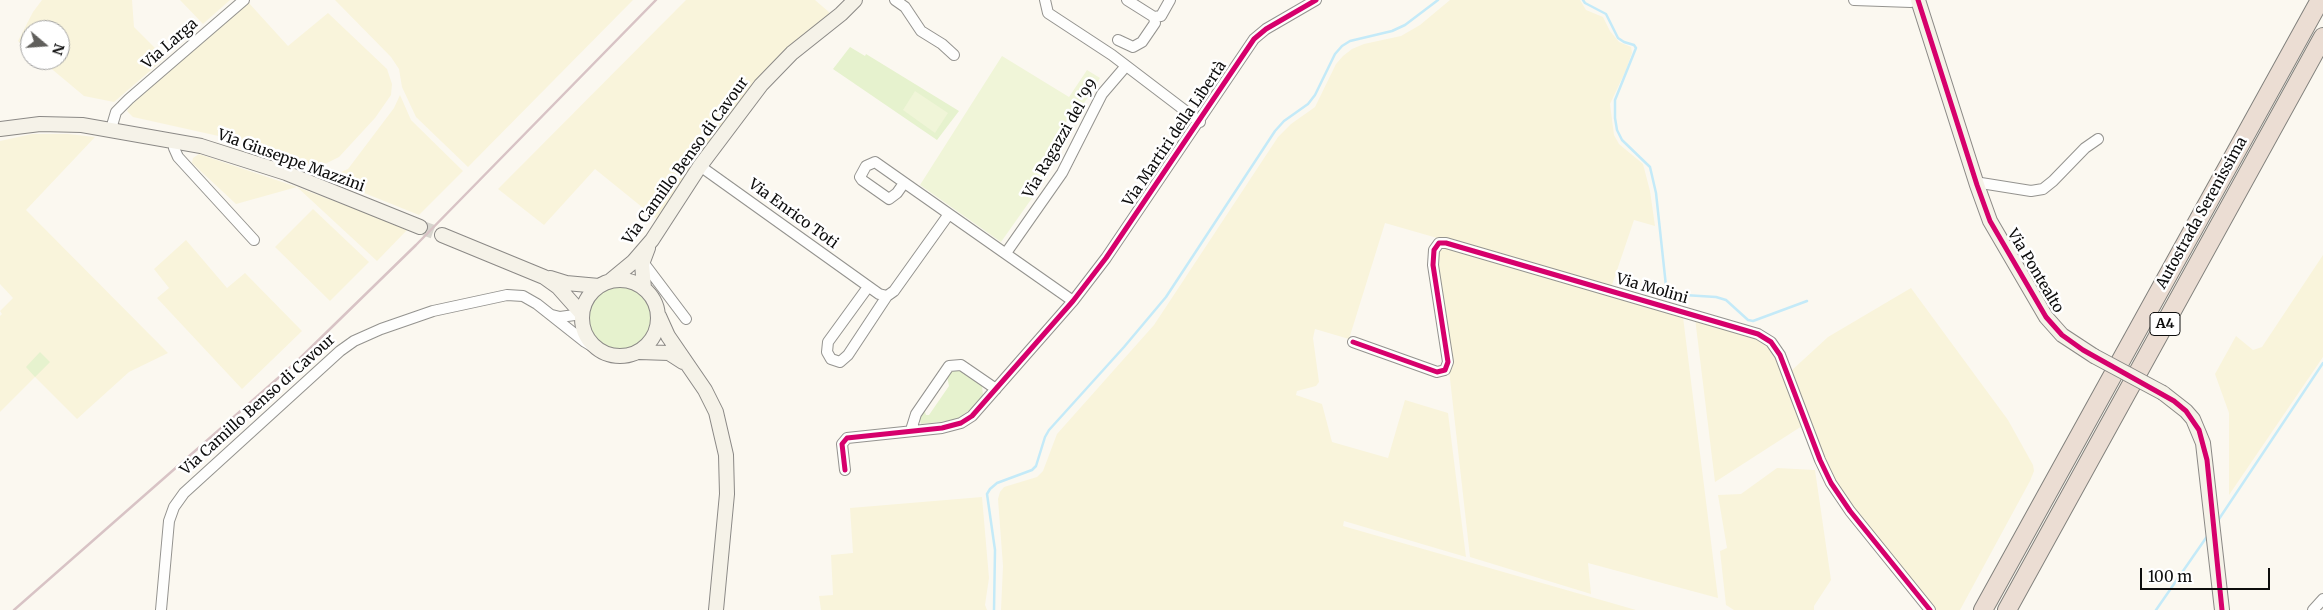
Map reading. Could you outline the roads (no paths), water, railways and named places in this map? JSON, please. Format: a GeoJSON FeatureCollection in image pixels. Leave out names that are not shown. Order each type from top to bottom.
{"type":"FeatureCollection","features":[{"type":"Feature","properties":{"kind":"highway","name":"Autostrada Serenissima"},"geometry":{"type":"LineString","coordinates":[[1983,610],[2320,0]]}},
{"type":"Feature","properties":{"kind":"highway","name":"Autostrada Serenissima"},"geometry":{"type":"LineString","coordinates":[[2007,610],[2323,37]]}},
{"type":"Feature","properties":{"kind":"main road","name":"Via Camillo Benso di Cavour"},"geometry":{"type":"LineString","coordinates":[[604,284],[641,259],[700,166],[761,85],[792,53],[841,14],[855,0]]}},
{"type":"Feature","properties":{"kind":"main road","name":"Via Pontealto"},"geometry":{"type":"LineString","coordinates":[[1919,0],[1990,221],[2046,317],[2062,335],[2094,356],[2163,393],[2193,419],[2203,443],[2222,610]]}},
{"type":"Feature","properties":{"kind":"main road","name":"Via Giuseppe Mazzini"},"geometry":{"type":"LineString","coordinates":[[0,129],[62,124],[111,129],[175,141],[244,158],[420,227]]}},
{"type":"Feature","properties":{"kind":"main road"},"geometry":{"type":"LineString","coordinates":[[442,235],[544,277],[566,283],[604,284],[622,280],[634,282],[652,296],[668,336],[692,368],[716,412],[726,455],[729,475],[716,610]]}},
{"type":"Feature","properties":{"kind":"main road"},"geometry":{"type":"LineString","coordinates":[[641,259],[644,288]]}},
{"type":"Feature","properties":{"kind":"main road"},"geometry":{"type":"LineString","coordinates":[[544,277],[567,296],[582,314],[586,334],[598,350],[618,356],[639,352],[669,353],[692,368]]}},
{"type":"Feature","properties":{"kind":"main road"},"geometry":{"type":"LineString","coordinates":[[582,314],[588,298],[604,284]]}},
{"type":"Feature","properties":{"kind":"main road"},"geometry":{"type":"LineString","coordinates":[[639,352],[654,336],[659,316]]}},
{"type":"Feature","properties":{"kind":"street","name":"Via Larga"},"geometry":{"type":"LineString","coordinates":[[111,129],[116,112],[244,0]]}},
{"type":"Feature","properties":{"kind":"street"},"geometry":{"type":"LineString","coordinates":[[895,0],[905,7],[921,31],[942,44],[954,55]]}},
{"type":"Feature","properties":{"kind":"street"},"geometry":{"type":"LineString","coordinates":[[1045,0],[1048,13],[1126,66],[1200,122]]}},
{"type":"Feature","properties":{"kind":"street"},"geometry":{"type":"LineString","coordinates":[[1127,0],[1154,17],[1161,16],[1170,0]]}},
{"type":"Feature","properties":{"kind":"street","name":"Via Martiri della Libertà"},"geometry":{"type":"LineString","coordinates":[[845,470],[842,444],[847,438],[942,428],[961,424],[972,416],[1073,300],[1106,258],[1200,122],[1254,39],[1316,0]]}},
{"type":"Feature","properties":{"kind":"street","name":"Via Pontealto"},"geometry":{"type":"LineString","coordinates":[[1854,0],[1911,2],[1919,0]]}},
{"type":"Feature","properties":{"kind":"street"},"geometry":{"type":"LineString","coordinates":[[1118,40],[1133,47],[1142,42],[1155,23],[1154,17]]}},
{"type":"Feature","properties":{"kind":"street","name":"Via Ragazzi del '99"},"geometry":{"type":"LineString","coordinates":[[1006,253],[1062,173],[1102,94],[1126,66]]}},
{"type":"Feature","properties":{"kind":"street"},"geometry":{"type":"LineString","coordinates":[[1977,185],[1981,183],[2032,191],[2042,189],[2053,181],[2085,148],[2098,139]]}},
{"type":"Feature","properties":{"kind":"street"},"geometry":{"type":"LineString","coordinates":[[175,141],[174,148],[178,157],[254,240]]}},
{"type":"Feature","properties":{"kind":"street","name":"Via Enrico Toti"},"geometry":{"type":"LineString","coordinates":[[700,166],[868,287],[887,296]]}},
{"type":"Feature","properties":{"kind":"street"},"geometry":{"type":"LineString","coordinates":[[904,183],[1073,300]]}},
{"type":"Feature","properties":{"kind":"street"},"geometry":{"type":"LineString","coordinates":[[868,287],[828,342],[827,352],[831,359],[840,362],[848,355],[887,296],[894,291],[949,214]]}},
{"type":"Feature","properties":{"kind":"street","name":"Via Molini"},"geometry":{"type":"LineString","coordinates":[[1353,342],[1437,372],[1445,370],[1448,362],[1433,265],[1434,250],[1439,243],[1446,243],[1758,334],[1771,342],[1780,356],[1820,460],[1832,483],[1850,511],[1930,610]]}},
{"type":"Feature","properties":{"kind":"street"},"geometry":{"type":"LineString","coordinates":[[641,259],[686,319]]}},
{"type":"Feature","properties":{"kind":"street","name":"Via Camillo Benso di Cavour"},"geometry":{"type":"LineString","coordinates":[[161,610],[167,538],[174,507],[184,493],[340,351],[354,341],[381,329],[433,311],[508,295],[523,296],[552,315],[585,342],[598,350]]}},
{"type":"Feature","properties":{"kind":"street"},"geometry":{"type":"LineString","coordinates":[[552,315],[564,311],[568,304],[567,296]]}},
{"type":"Feature","properties":{"kind":"street"},"geometry":{"type":"LineString","coordinates":[[552,315],[560,317],[582,314]]}},
{"type":"Feature","properties":{"kind":"street"},"geometry":{"type":"LineString","coordinates":[[911,430],[916,414],[949,366],[961,365],[996,389]]}},
{"type":"Feature","properties":{"kind":"street"},"geometry":{"type":"LineString","coordinates":[[2313,610],[2323,599]]}},
{"type":"Feature","properties":{"kind":"waterway"},"geometry":{"type":"LineString","coordinates":[[994,610],[995,550],[987,494],[990,489],[997,483],[1032,470],[1036,466],[1049,430],[1166,297],[1275,131],[1284,121],[1308,104],[1315,95],[1335,54],[1342,46],[1350,41],[1392,31],[1405,25],[1438,0]]}},
{"type":"Feature","properties":{"kind":"waterway"},"geometry":{"type":"LineString","coordinates":[[1583,0],[1585,3],[1606,14],[1618,38],[1634,45],[1636,48],[1615,100],[1615,118],[1617,130],[1622,140],[1650,167],[1656,193],[1666,286],[1684,295],[1716,297],[1726,300],[1748,320],[1753,321],[1807,301]]}},
{"type":"Feature","properties":{"kind":"waterway"},"geometry":{"type":"LineString","coordinates":[[2217,522],[2323,363]]}},
{"type":"Feature","properties":{"kind":"waterway"},"geometry":{"type":"LineString","coordinates":[[2156,610],[2208,535]]}},
{"type":"Feature","properties":{"kind":"tunnel"},"geometry":{"type":"LineString","coordinates":[[420,227],[442,235]]}},
{"type":"Feature","properties":{"kind":"railway"},"geometry":{"type":"LineString","coordinates":[[14,610],[294,364],[416,245],[656,0]]}}]}
